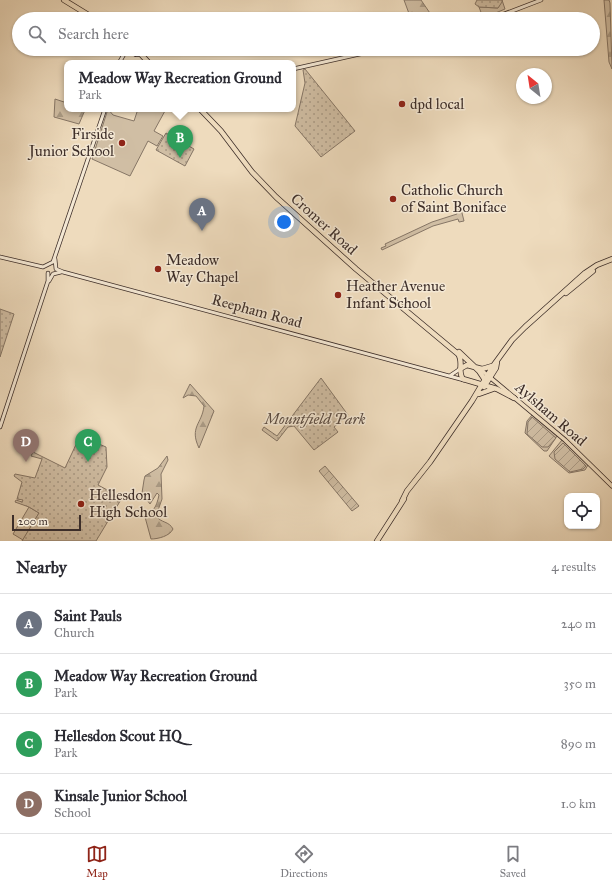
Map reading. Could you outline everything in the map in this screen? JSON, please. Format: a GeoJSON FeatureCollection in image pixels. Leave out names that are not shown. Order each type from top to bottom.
{"type":"FeatureCollection","features":[{"type":"Feature","properties":{"kind":"highway"},"geometry":{"type":"LineString","coordinates":[[64,0],[84,12]]}},
{"type":"Feature","properties":{"kind":"highway","name":"Cromer Road"},"geometry":{"type":"LineString","coordinates":[[203,112],[221,130],[247,166],[276,197],[358,270],[479,370],[487,380]]}},
{"type":"Feature","properties":{"kind":"highway"},"geometry":{"type":"LineString","coordinates":[[472,401],[479,394],[497,362],[517,334],[585,273],[597,265],[612,260]]}},
{"type":"Feature","properties":{"kind":"highway","name":"Cromer Road"},"geometry":{"type":"LineString","coordinates":[[446,343],[460,357],[460,369]]}},
{"type":"Feature","properties":{"kind":"highway"},"geometry":{"type":"LineString","coordinates":[[472,401],[477,389],[474,383],[481,378],[479,370],[487,369],[497,362]]}},
{"type":"Feature","properties":{"kind":"highway"},"geometry":{"type":"LineString","coordinates":[[465,380],[461,376],[460,369],[465,366],[473,365]]}},
{"type":"Feature","properties":{"kind":"highway"},"geometry":{"type":"LineString","coordinates":[[377,541],[407,491],[487,380],[493,366]]}},
{"type":"Feature","properties":{"kind":"highway","name":"Reepham Road"},"geometry":{"type":"LineString","coordinates":[[465,380],[474,383],[487,380],[497,389],[504,392]]}},
{"type":"Feature","properties":{"kind":"highway"},"geometry":{"type":"LineString","coordinates":[[487,380],[514,398]]}},
{"type":"Feature","properties":{"kind":"highway"},"geometry":{"type":"LineString","coordinates":[[479,394],[487,390],[497,389]]}},
{"type":"Feature","properties":{"kind":"main road","name":"Aylsham Road"},"geometry":{"type":"LineString","coordinates":[[487,380],[514,398],[570,445],[612,486]]}},
{"type":"Feature","properties":{"kind":"street"},"geometry":{"type":"LineString","coordinates":[[509,12],[541,0]]}},
{"type":"Feature","properties":{"kind":"street"},"geometry":{"type":"LineString","coordinates":[[296,68],[351,56]]}},
{"type":"Feature","properties":{"kind":"street"},"geometry":{"type":"LineString","coordinates":[[0,427],[48,281],[49,266],[55,259],[104,112]]}},
{"type":"Feature","properties":{"kind":"street","name":"Reepham Road"},"geometry":{"type":"LineString","coordinates":[[0,257],[40,266],[49,266],[63,272],[465,380]]}},
{"type":"Feature","properties":{"kind":"street"},"geometry":{"type":"LineString","coordinates":[[48,281],[54,274],[56,268],[55,259]]}},
{"type":"Feature","properties":{"kind":"street","name":"Reepham Road"},"geometry":{"type":"LineString","coordinates":[[40,266],[48,272],[54,274],[63,272]]}},
{"type":"Feature","properties":{"kind":"street"},"geometry":{"type":"LineString","coordinates":[[445,375],[452,376],[460,369]]}},
{"type":"Feature","properties":{"kind":"green space"},"geometry":{"type":"Polygon","coordinates":[[[404,0],[421,0],[429,12],[408,12],[404,0]]]}},
{"type":"Feature","properties":{"kind":"green space"},"geometry":{"type":"Polygon","coordinates":[[[477,0],[502,0],[502,2],[498,8],[479,7],[475,4],[477,0]]]}},
{"type":"Feature","properties":{"kind":"green space"},"geometry":{"type":"Polygon","coordinates":[[[502,0],[505,9],[498,12],[481,12],[479,7],[498,8],[502,0]]]}},
{"type":"Feature","properties":{"kind":"green space"},"geometry":{"type":"Polygon","coordinates":[[[604,0],[609,0],[610,3],[612,69],[609,62],[604,0]]]}},
{"type":"Feature","properties":{"kind":"green space"},"geometry":{"type":"Polygon","coordinates":[[[305,69],[355,131],[321,157],[295,126],[305,83],[303,70],[305,69]]]}},
{"type":"Feature","properties":{"kind":"green space"},"geometry":{"type":"Polygon","coordinates":[[[55,99],[64,102],[64,112],[84,112],[79,124],[54,117],[55,99]]]}},
{"type":"Feature","properties":{"kind":"green space","name":"Firside Junior School"},"geometry":{"type":"Polygon","coordinates":[[[107,112],[134,121],[137,112],[164,112],[154,131],[163,136],[157,146],[148,141],[130,176],[92,159],[107,112]]]}},
{"type":"Feature","properties":{"kind":"green space"},"geometry":{"type":"Polygon","coordinates":[[[166,133],[194,149],[185,166],[156,150],[166,133]]]}},
{"type":"Feature","properties":{"kind":"green space"},"geometry":{"type":"Polygon","coordinates":[[[461,209],[464,221],[459,222],[458,219],[433,226],[382,250],[381,248],[386,246],[385,244],[432,222],[457,214],[456,210],[461,209]]]}},
{"type":"Feature","properties":{"kind":"green space"},"geometry":{"type":"Polygon","coordinates":[[[0,309],[14,314],[0,357],[0,309]]]}},
{"type":"Feature","properties":{"kind":"green space","name":"Mountfield Park"},"geometry":{"type":"Polygon","coordinates":[[[321,378],[348,415],[334,427],[338,432],[314,450],[294,426],[288,427],[277,441],[262,430],[264,427],[277,436],[321,378]]]}},
{"type":"Feature","properties":{"kind":"green space"},"geometry":{"type":"Polygon","coordinates":[[[190,384],[214,411],[199,448],[195,435],[204,406],[196,396],[188,395],[183,398],[190,384]]]}},
{"type":"Feature","properties":{"kind":"green space"},"geometry":{"type":"Polygon","coordinates":[[[532,415],[557,436],[547,451],[544,451],[525,433],[527,421],[532,415]]]}},
{"type":"Feature","properties":{"kind":"green space"},"geometry":{"type":"Polygon","coordinates":[[[532,417],[556,438],[548,447],[542,447],[527,434],[528,422],[532,417]]]}},
{"type":"Feature","properties":{"kind":"green space","name":"Hellesdon High School"},"geometry":{"type":"Polygon","coordinates":[[[80,436],[106,447],[107,467],[98,485],[122,498],[96,541],[22,541],[39,513],[29,507],[15,502],[16,500],[22,502],[23,500],[17,499],[22,482],[14,476],[15,474],[35,478],[42,459],[31,456],[33,452],[65,468],[80,436]]]}},
{"type":"Feature","properties":{"kind":"green space"},"geometry":{"type":"Polygon","coordinates":[[[562,440],[588,465],[585,470],[569,473],[549,456],[562,440]]]}},
{"type":"Feature","properties":{"kind":"green space"},"geometry":{"type":"Polygon","coordinates":[[[563,443],[586,466],[583,469],[570,472],[555,459],[554,452],[563,443]]]}},
{"type":"Feature","properties":{"kind":"green space"},"geometry":{"type":"Polygon","coordinates":[[[167,456],[168,460],[161,474],[162,499],[156,516],[173,529],[167,535],[160,538],[151,539],[145,517],[154,508],[159,495],[157,493],[150,504],[142,493],[144,480],[145,476],[158,468],[167,456]]]}},
{"type":"Feature","properties":{"kind":"green space"},"geometry":{"type":"Polygon","coordinates":[[[325,466],[359,506],[352,511],[319,471],[325,466]]]}},
{"type":"Feature","properties":{"kind":"green space"},"geometry":{"type":"Polygon","coordinates":[[[29,507],[39,513],[23,540],[13,534],[29,507]]]}},
{"type":"Feature","properties":{"kind":"place","name":"dpd local"},"geometry":{"type":"Point","coordinates":[402,104]}},
{"type":"Feature","properties":{"kind":"place","name":"Firside Junior School"},"geometry":{"type":"Point","coordinates":[122,143]}},
{"type":"Feature","properties":{"kind":"place","name":"Meadow Way Recreation Ground"},"geometry":{"type":"Point","coordinates":[180,158]}},
{"type":"Feature","properties":{"kind":"place","name":"Catholic Church of Saint Boniface"},"geometry":{"type":"Point","coordinates":[393,199]}},
{"type":"Feature","properties":{"kind":"place","name":"Saint Pauls"},"geometry":{"type":"Point","coordinates":[202,231]}},
{"type":"Feature","properties":{"kind":"place","name":"Meadow Way Chapel"},"geometry":{"type":"Point","coordinates":[158,269]}},
{"type":"Feature","properties":{"kind":"place","name":"Heather Avenue Infant School"},"geometry":{"type":"Point","coordinates":[338,295]}},
{"type":"Feature","properties":{"kind":"place","name":"Kinsale Junior School"},"geometry":{"type":"Point","coordinates":[26,462]}},
{"type":"Feature","properties":{"kind":"place","name":"Hellesdon Scout HQ"},"geometry":{"type":"Point","coordinates":[88,462]}},
{"type":"Feature","properties":{"kind":"place","name":"Hellesdon High School"},"geometry":{"type":"Point","coordinates":[81,504]}}]}
